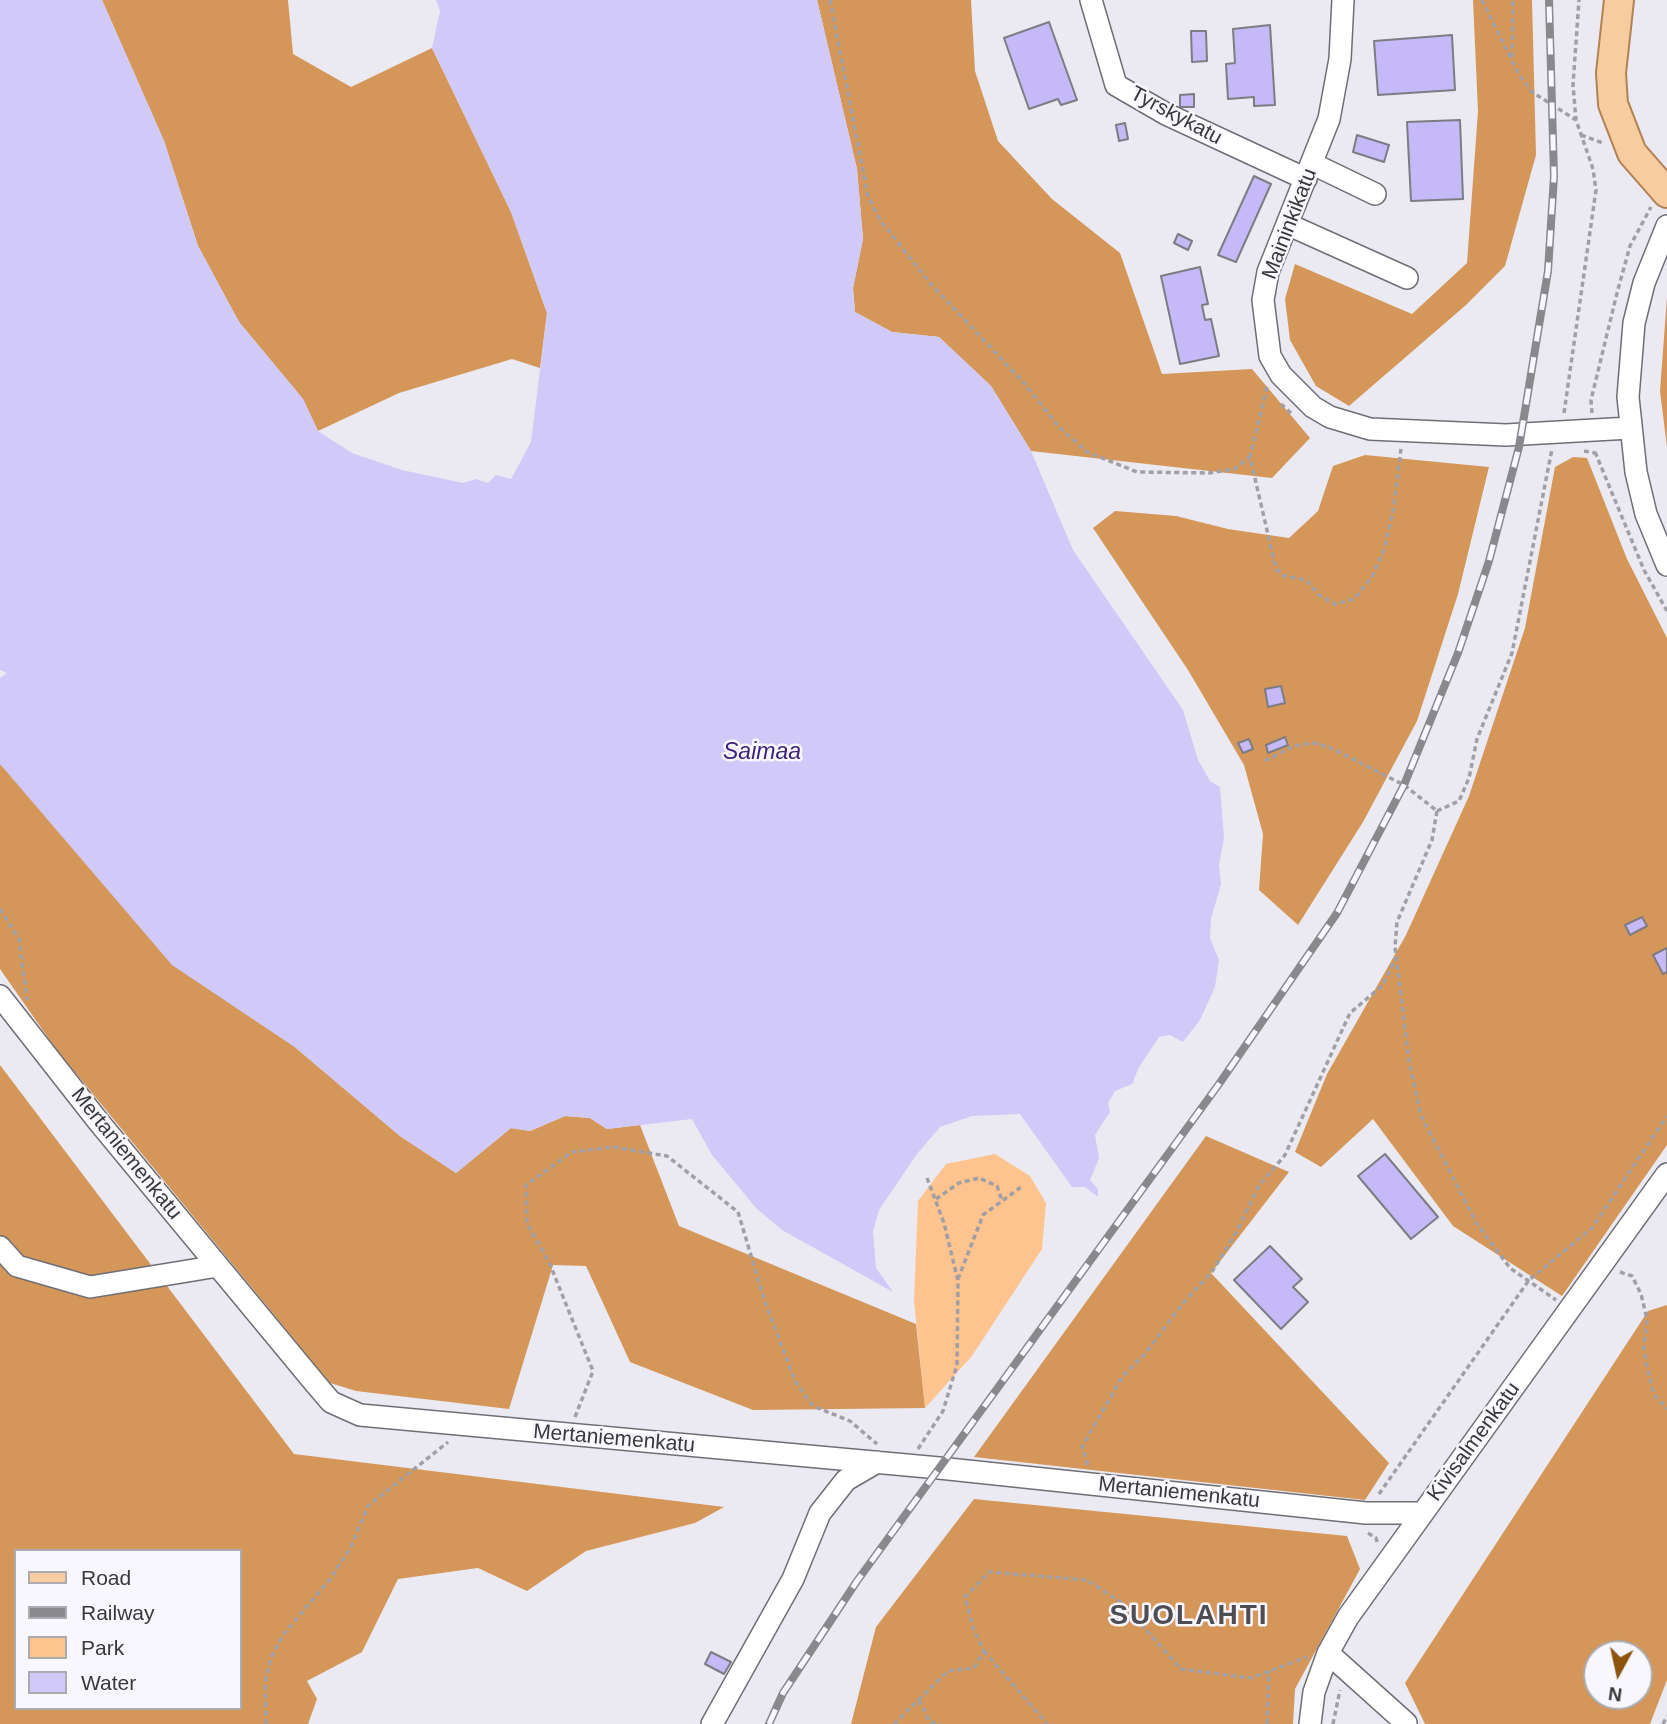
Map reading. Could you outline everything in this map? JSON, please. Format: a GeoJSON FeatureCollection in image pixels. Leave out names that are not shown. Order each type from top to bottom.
{"type":"FeatureCollection","features":[{"type":"Feature","properties":{"kind":"main road"},"geometry":{"type":"LineString","coordinates":[[1619,0],[1611,72],[1613,104],[1632,153],[1667,193]]}},
{"type":"Feature","properties":{"kind":"street","name":"Maininkikatu"},"geometry":{"type":"LineString","coordinates":[[1343,0],[1340,59],[1331,107],[1309,172],[1268,272],[1263,300],[1265,333],[1270,356],[1281,375],[1313,407],[1330,417],[1370,429],[1563,445],[1630,428]]}},
{"type":"Feature","properties":{"kind":"street","name":"Tyrskykatu"},"geometry":{"type":"LineString","coordinates":[[1093,6],[1116,85],[1167,114],[1309,172],[1375,194]]}},
{"type":"Feature","properties":{"kind":"street"},"geometry":{"type":"LineString","coordinates":[[1287,224],[1407,278]]}},
{"type":"Feature","properties":{"kind":"street"},"geometry":{"type":"LineString","coordinates":[[1667,226],[1644,283],[1634,323],[1628,397],[1630,428],[1646,514],[1667,565]]}},
{"type":"Feature","properties":{"kind":"street","name":"Mertaniemenkatu"},"geometry":{"type":"LineString","coordinates":[[0,996],[331,1402],[360,1415],[891,1464],[1366,1513],[1422,1513]]}},
{"type":"Feature","properties":{"kind":"street","name":"Kivisalmenkatu"},"geometry":{"type":"LineString","coordinates":[[1310,1724],[1314,1692],[1335,1655],[1348,1617],[1571,1311],[1667,1174]]}},
{"type":"Feature","properties":{"kind":"street"},"geometry":{"type":"LineString","coordinates":[[0,1247],[17,1266],[90,1287],[218,1266]]}},
{"type":"Feature","properties":{"kind":"street"},"geometry":{"type":"LineString","coordinates":[[712,1724],[793,1579],[820,1513],[846,1480],[891,1464]]}},
{"type":"Feature","properties":{"kind":"street"},"geometry":{"type":"LineString","coordinates":[[1335,1655],[1406,1723]]}},
{"type":"Feature","properties":{"kind":"path"},"geometry":{"type":"LineString","coordinates":[[830,0],[868,196],[880,220],[929,282],[1024,383],[1059,427],[1087,452],[1137,472],[1209,473],[1234,469],[1250,457]]}},
{"type":"Feature","properties":{"kind":"path"},"geometry":{"type":"LineString","coordinates":[[1482,0],[1518,73],[1532,92],[1576,120]]}},
{"type":"Feature","properties":{"kind":"path"},"geometry":{"type":"LineString","coordinates":[[1511,59],[1513,0]]}},
{"type":"Feature","properties":{"kind":"path"},"geometry":{"type":"LineString","coordinates":[[1437,811],[1459,801],[1469,778],[1477,739],[1512,653],[1563,445],[1565,389],[1596,190],[1593,169],[1576,120],[1573,75],[1579,0]]}},
{"type":"Feature","properties":{"kind":"path"},"geometry":{"type":"LineString","coordinates":[[1273,393],[1267,385],[1250,457],[1276,569],[1285,576],[1306,580],[1319,595],[1335,604],[1354,599],[1372,577],[1384,550],[1400,449],[1411,449]]}},
{"type":"Feature","properties":{"kind":"path"},"geometry":{"type":"LineString","coordinates":[[1280,402],[1286,411],[1296,417]]}},
{"type":"Feature","properties":{"kind":"path"},"geometry":{"type":"LineString","coordinates":[[1541,447],[1563,445],[1595,453]]}},
{"type":"Feature","properties":{"kind":"path"},"geometry":{"type":"LineString","coordinates":[[1265,761],[1294,746],[1314,743],[1329,747],[1404,785],[1437,811]]}},
{"type":"Feature","properties":{"kind":"path"},"geometry":{"type":"LineString","coordinates":[[1437,811],[1432,841],[1397,922],[1396,958],[1409,1061],[1421,1116],[1477,1224],[1510,1268],[1571,1311]]}},
{"type":"Feature","properties":{"kind":"path"},"geometry":{"type":"LineString","coordinates":[[0,909],[19,939],[32,1037]]}},
{"type":"Feature","properties":{"kind":"path"},"geometry":{"type":"LineString","coordinates":[[1095,1485],[1082,1447],[1122,1377],[1145,1354],[1183,1303],[1211,1273],[1236,1233],[1258,1187],[1285,1155],[1350,1013],[1382,986],[1396,958]]}},
{"type":"Feature","properties":{"kind":"path"},"geometry":{"type":"LineString","coordinates":[[1388,1561],[1380,1552],[1376,1538],[1363,1531],[1366,1513],[1530,1280],[1592,1228],[1667,1116]]}},
{"type":"Feature","properties":{"kind":"path"},"geometry":{"type":"LineString","coordinates":[[568,1435],[593,1371],[549,1262],[527,1224],[526,1185],[572,1152],[613,1147],[667,1156],[738,1212],[764,1299],[795,1381],[813,1406],[850,1421],[876,1443],[891,1464],[943,1411],[957,1365],[957,1281],[928,1178]]}},
{"type":"Feature","properties":{"kind":"path"},"geometry":{"type":"LineString","coordinates":[[936,1199],[959,1183],[979,1178],[997,1186],[1002,1201]]}},
{"type":"Feature","properties":{"kind":"path"},"geometry":{"type":"LineString","coordinates":[[957,1281],[983,1215],[1021,1187]]}},
{"type":"Feature","properties":{"kind":"path"},"geometry":{"type":"LineString","coordinates":[[1597,1274],[1626,1272],[1632,1276],[1647,1319],[1644,1348],[1654,1395],[1667,1409]]}},
{"type":"Feature","properties":{"kind":"path"},"geometry":{"type":"LineString","coordinates":[[266,1724],[265,1682],[271,1658],[283,1635],[350,1549],[369,1506],[469,1426]]}},
{"type":"Feature","properties":{"kind":"path"},"geometry":{"type":"LineString","coordinates":[[1047,1724],[984,1651],[973,1628],[965,1597],[989,1572],[1032,1573],[1087,1580],[1122,1603],[1181,1669],[1251,1678],[1335,1655],[1333,1724]]}},
{"type":"Feature","properties":{"kind":"path"},"geometry":{"type":"LineString","coordinates":[[894,1724],[948,1671],[974,1668],[984,1651]]}},
{"type":"Feature","properties":{"kind":"path"},"geometry":{"type":"LineString","coordinates":[[1267,1724],[1269,1671]]}},
{"type":"Feature","properties":{"kind":"path"},"geometry":{"type":"LineString","coordinates":[[919,1700],[930,1722],[940,1724]]}},
{"type":"Feature","properties":{"kind":"path"},"geometry":{"type":"LineString","coordinates":[[1663,1724],[1667,1716]]}},
{"type":"Feature","properties":{"kind":"green space"},"geometry":{"type":"Polygon","coordinates":[[[995,1154],[1030,1176],[1046,1203],[1042,1249],[972,1356],[925,1408],[914,1300],[918,1201],[946,1164],[995,1154]]]}},
{"type":"Feature","properties":{"kind":"shaded area"},"geometry":{"type":"Polygon","coordinates":[[[102,0],[288,0],[293,54],[351,87],[432,48],[511,212],[547,313],[540,368],[512,359],[399,393],[318,431],[303,399],[239,322],[198,246],[164,141],[102,0]]]}},
{"type":"Feature","properties":{"kind":"shaded area"},"geometry":{"type":"Polygon","coordinates":[[[817,0],[971,0],[975,71],[998,141],[1052,199],[1120,253],[1162,374],[1252,369],[1310,438],[1272,478],[1031,451],[991,386],[939,337],[892,332],[855,312],[853,288],[863,239],[857,169],[817,0]]]}},
{"type":"Feature","properties":{"kind":"shaded area"},"geometry":{"type":"Polygon","coordinates":[[[1473,0],[1532,0],[1536,155],[1505,266],[1466,305],[1349,406],[1316,386],[1290,340],[1285,299],[1295,264],[1412,314],[1467,263],[1478,111],[1473,0]]]}},
{"type":"Feature","properties":{"kind":"shaded area"},"geometry":{"type":"Polygon","coordinates":[[[1667,297],[1667,447],[1660,391],[1667,297]]]}},
{"type":"Feature","properties":{"kind":"shaded area"},"geometry":{"type":"Polygon","coordinates":[[[1365,455],[1489,467],[1458,594],[1417,721],[1363,822],[1298,925],[1259,890],[1263,834],[1244,765],[1188,670],[1093,528],[1115,511],[1176,516],[1228,529],[1289,538],[1318,511],[1333,466],[1365,455]]]}},
{"type":"Feature","properties":{"kind":"shaded area"},"geometry":{"type":"Polygon","coordinates":[[[1573,457],[1587,458],[1627,559],[1667,638],[1667,1145],[1562,1296],[1453,1226],[1373,1119],[1321,1167],[1295,1152],[1327,1074],[1406,935],[1469,796],[1525,628],[1555,467],[1573,457]]]}},
{"type":"Feature","properties":{"kind":"shaded area"},"geometry":{"type":"Polygon","coordinates":[[[0,764],[296,1048],[400,1136],[456,1173],[511,1128],[530,1131],[565,1116],[590,1118],[607,1129],[640,1125],[679,1226],[916,1324],[925,1408],[753,1410],[630,1362],[586,1266],[553,1265],[509,1409],[356,1391],[330,1383],[56,1049],[0,969],[0,764]]]}},
{"type":"Feature","properties":{"kind":"shaded area"},"geometry":{"type":"Polygon","coordinates":[[[0,1065],[294,1454],[724,1507],[695,1523],[586,1551],[527,1591],[478,1568],[398,1579],[362,1652],[307,1681],[317,1699],[308,1724],[0,1724],[0,1065]]]}},
{"type":"Feature","properties":{"kind":"shaded area"},"geometry":{"type":"Polygon","coordinates":[[[1206,1136],[1289,1172],[1211,1273],[1389,1463],[1365,1500],[974,1457],[1206,1136]]]}},
{"type":"Feature","properties":{"kind":"shaded area"},"geometry":{"type":"Polygon","coordinates":[[[1667,1305],[1667,1680],[1650,1724],[1425,1724],[1405,1683],[1648,1311],[1667,1305]]]}},
{"type":"Feature","properties":{"kind":"shaded area"},"geometry":{"type":"Polygon","coordinates":[[[974,1499],[1347,1536],[1360,1569],[1295,1689],[1293,1724],[851,1724],[876,1627],[974,1499]]]}},
{"type":"Feature","properties":{"kind":"water","name":"Saimaa"},"geometry":{"type":"Polygon","coordinates":[[[0,0],[102,0],[164,141],[198,246],[239,322],[303,399],[318,431],[352,453],[402,470],[463,483],[476,479],[488,483],[496,475],[511,479],[531,442],[547,313],[511,212],[432,48],[440,11],[436,0],[817,0],[857,169],[863,239],[853,288],[855,312],[892,332],[939,337],[991,386],[1031,451],[1073,550],[1183,710],[1198,760],[1210,781],[1220,787],[1224,838],[1219,865],[1221,884],[1211,919],[1210,938],[1219,960],[1215,987],[1200,1020],[1183,1042],[1170,1035],[1159,1037],[1139,1067],[1132,1084],[1115,1091],[1108,1103],[1110,1112],[1095,1135],[1099,1158],[1090,1180],[1098,1189],[1098,1197],[1085,1187],[1072,1187],[1020,1114],[972,1116],[940,1127],[917,1154],[879,1210],[873,1231],[876,1268],[893,1292],[782,1230],[756,1208],[712,1155],[692,1119],[607,1129],[590,1118],[565,1116],[530,1131],[511,1128],[456,1173],[400,1136],[296,1048],[172,965],[0,764],[0,678],[7,673],[0,670],[0,0]]]}},
{"type":"Feature","properties":{"kind":"building"},"geometry":{"type":"Polygon","coordinates":[[[1049,22],[1077,100],[1061,105],[1058,99],[1029,109],[1004,38],[1049,22]]]}},
{"type":"Feature","properties":{"kind":"building"},"geometry":{"type":"Polygon","coordinates":[[[1270,25],[1275,105],[1254,106],[1254,97],[1228,99],[1226,64],[1235,63],[1233,29],[1270,25]]]}},
{"type":"Feature","properties":{"kind":"building"},"geometry":{"type":"Polygon","coordinates":[[[1191,31],[1206,31],[1207,61],[1192,62],[1191,31]]]}},
{"type":"Feature","properties":{"kind":"building"},"geometry":{"type":"Polygon","coordinates":[[[1452,35],[1455,90],[1378,95],[1374,41],[1452,35]]]}},
{"type":"Feature","properties":{"kind":"building"},"geometry":{"type":"Polygon","coordinates":[[[1194,94],[1194,107],[1180,107],[1180,95],[1194,94]]]}},
{"type":"Feature","properties":{"kind":"building"},"geometry":{"type":"Polygon","coordinates":[[[1460,120],[1463,199],[1411,201],[1407,122],[1460,120]]]}},
{"type":"Feature","properties":{"kind":"building"},"geometry":{"type":"Polygon","coordinates":[[[1125,123],[1128,139],[1119,141],[1116,125],[1125,123]]]}},
{"type":"Feature","properties":{"kind":"building"},"geometry":{"type":"Polygon","coordinates":[[[1357,135],[1389,145],[1384,162],[1353,152],[1357,135]]]}},
{"type":"Feature","properties":{"kind":"building"},"geometry":{"type":"Polygon","coordinates":[[[1254,176],[1271,184],[1236,262],[1218,255],[1254,176]]]}},
{"type":"Feature","properties":{"kind":"building"},"geometry":{"type":"Polygon","coordinates":[[[1178,234],[1192,241],[1188,250],[1174,243],[1178,234]]]}},
{"type":"Feature","properties":{"kind":"building"},"geometry":{"type":"Polygon","coordinates":[[[1200,267],[1208,304],[1202,305],[1205,320],[1211,319],[1219,356],[1180,364],[1161,276],[1200,267]]]}},
{"type":"Feature","properties":{"kind":"building"},"geometry":{"type":"Polygon","coordinates":[[[1281,686],[1285,703],[1268,707],[1265,689],[1281,686]]]}},
{"type":"Feature","properties":{"kind":"building"},"geometry":{"type":"Polygon","coordinates":[[[1285,737],[1288,745],[1268,753],[1266,745],[1285,737]]]}},
{"type":"Feature","properties":{"kind":"building"},"geometry":{"type":"Polygon","coordinates":[[[1249,739],[1253,749],[1243,753],[1238,743],[1249,739]]]}},
{"type":"Feature","properties":{"kind":"building"},"geometry":{"type":"Polygon","coordinates":[[[1642,917],[1647,926],[1630,935],[1625,925],[1642,917]]]}},
{"type":"Feature","properties":{"kind":"building"},"geometry":{"type":"Polygon","coordinates":[[[1667,948],[1667,972],[1663,974],[1653,955],[1667,948]]]}},
{"type":"Feature","properties":{"kind":"building"},"geometry":{"type":"Polygon","coordinates":[[[1385,1154],[1438,1217],[1411,1239],[1358,1176],[1385,1154]]]}},
{"type":"Feature","properties":{"kind":"building"},"geometry":{"type":"Polygon","coordinates":[[[1270,1246],[1302,1279],[1293,1287],[1308,1302],[1281,1329],[1234,1280],[1270,1246]]]}},
{"type":"Feature","properties":{"kind":"building"},"geometry":{"type":"Polygon","coordinates":[[[711,1652],[731,1662],[724,1674],[705,1664],[711,1652]]]}},
{"type":"Feature","properties":{"kind":"railway"},"geometry":{"type":"LineString","coordinates":[[769,1724],[783,1693],[857,1581],[1219,1084],[1337,913],[1404,785],[1458,653],[1489,561],[1519,447],[1548,271],[1554,176],[1549,0]]}},
{"type":"Feature","properties":{"kind":"district","name":"SUOLAHTI"},"geometry":{"type":"Point","coordinates":[1189,1616]}}]}
